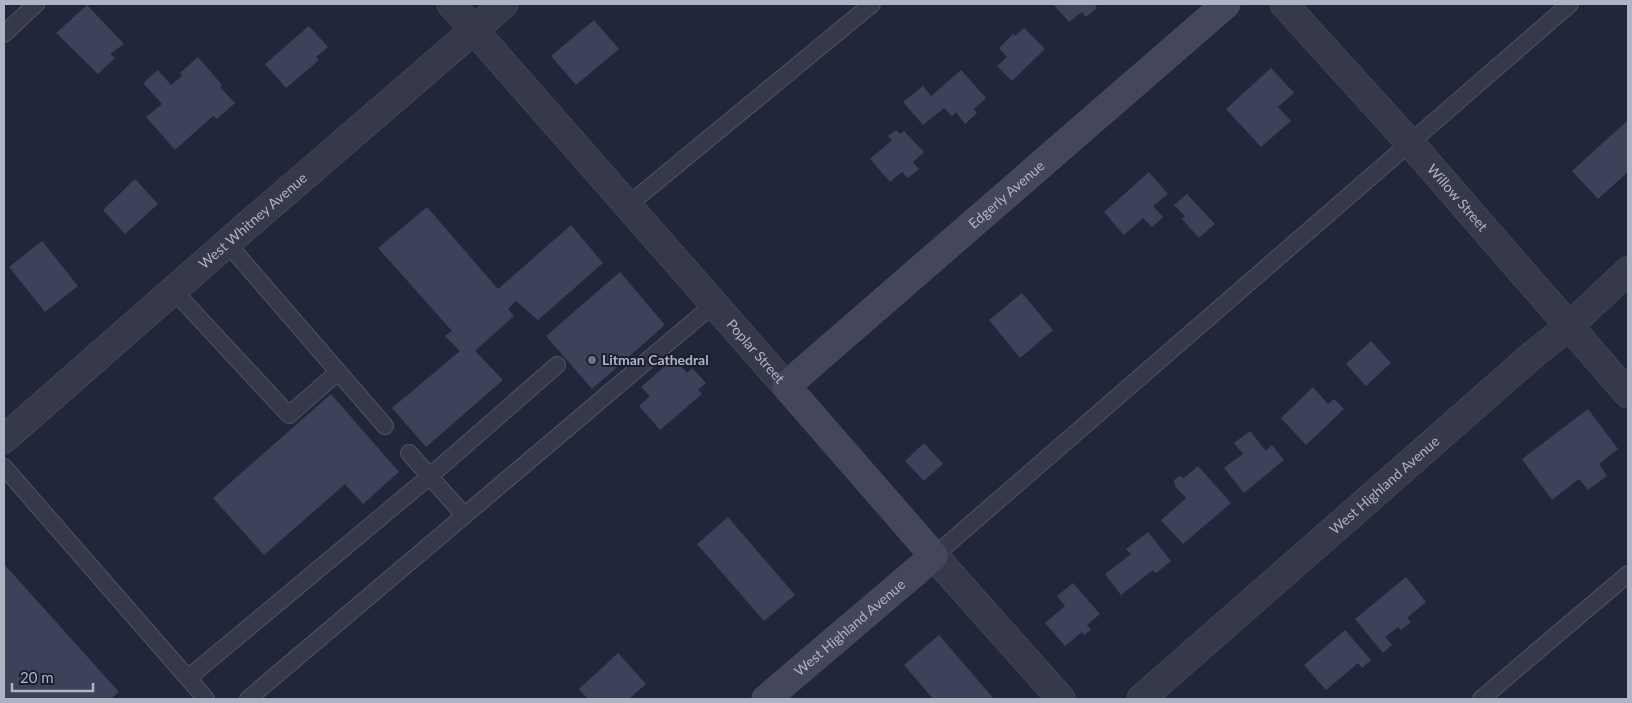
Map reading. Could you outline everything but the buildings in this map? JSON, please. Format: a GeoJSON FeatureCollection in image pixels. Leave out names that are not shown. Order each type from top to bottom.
{"type":"FeatureCollection","features":[{"type":"Feature","properties":{"kind":"street","name":"Poplar Street"},"geometry":{"type":"LineString","coordinates":[[451,4],[1061,699]]}},
{"type":"Feature","properties":{"kind":"street","name":"West Whitney Avenue"},"geometry":{"type":"LineString","coordinates":[[4,440],[504,4]]}},
{"type":"Feature","properties":{"kind":"street","name":"Edgerly Avenue"},"geometry":{"type":"LineString","coordinates":[[786,386],[1226,4]]}},
{"type":"Feature","properties":{"kind":"street","name":"Willow Street"},"geometry":{"type":"LineString","coordinates":[[1284,4],[1410,143],[1628,394]]}},
{"type":"Feature","properties":{"kind":"street","name":"West Highland Avenue"},"geometry":{"type":"LineString","coordinates":[[1141,699],[1534,354],[1569,326],[1628,271]]}},
{"type":"Feature","properties":{"kind":"street","name":"West Highland Avenue"},"geometry":{"type":"LineString","coordinates":[[766,699],[934,556]]}},
{"type":"Feature","properties":{"kind":"lane"},"geometry":{"type":"LineString","coordinates":[[4,34],[36,4]]}},
{"type":"Feature","properties":{"kind":"lane"},"geometry":{"type":"LineString","coordinates":[[628,205],[872,4]]}},
{"type":"Feature","properties":{"kind":"lane"},"geometry":{"type":"LineString","coordinates":[[934,556],[1570,4]]}},
{"type":"Feature","properties":{"kind":"lane"},"geometry":{"type":"LineString","coordinates":[[228,243],[385,426]]}},
{"type":"Feature","properties":{"kind":"lane"},"geometry":{"type":"LineString","coordinates":[[174,290],[289,415],[338,372]]}},
{"type":"Feature","properties":{"kind":"lane"},"geometry":{"type":"LineString","coordinates":[[248,699],[714,304]]}},
{"type":"Feature","properties":{"kind":"lane"},"geometry":{"type":"LineString","coordinates":[[188,678],[430,476],[558,365]]}},
{"type":"Feature","properties":{"kind":"lane"},"geometry":{"type":"LineString","coordinates":[[409,453],[464,515]]}},
{"type":"Feature","properties":{"kind":"lane"},"geometry":{"type":"LineString","coordinates":[[4,467],[206,699]]}},
{"type":"Feature","properties":{"kind":"lane"},"geometry":{"type":"LineString","coordinates":[[1481,699],[1628,574]]}},
{"type":"Feature","properties":{"kind":"place","name":"Litman Cathedral"},"geometry":{"type":"Point","coordinates":[592,360]}}]}
